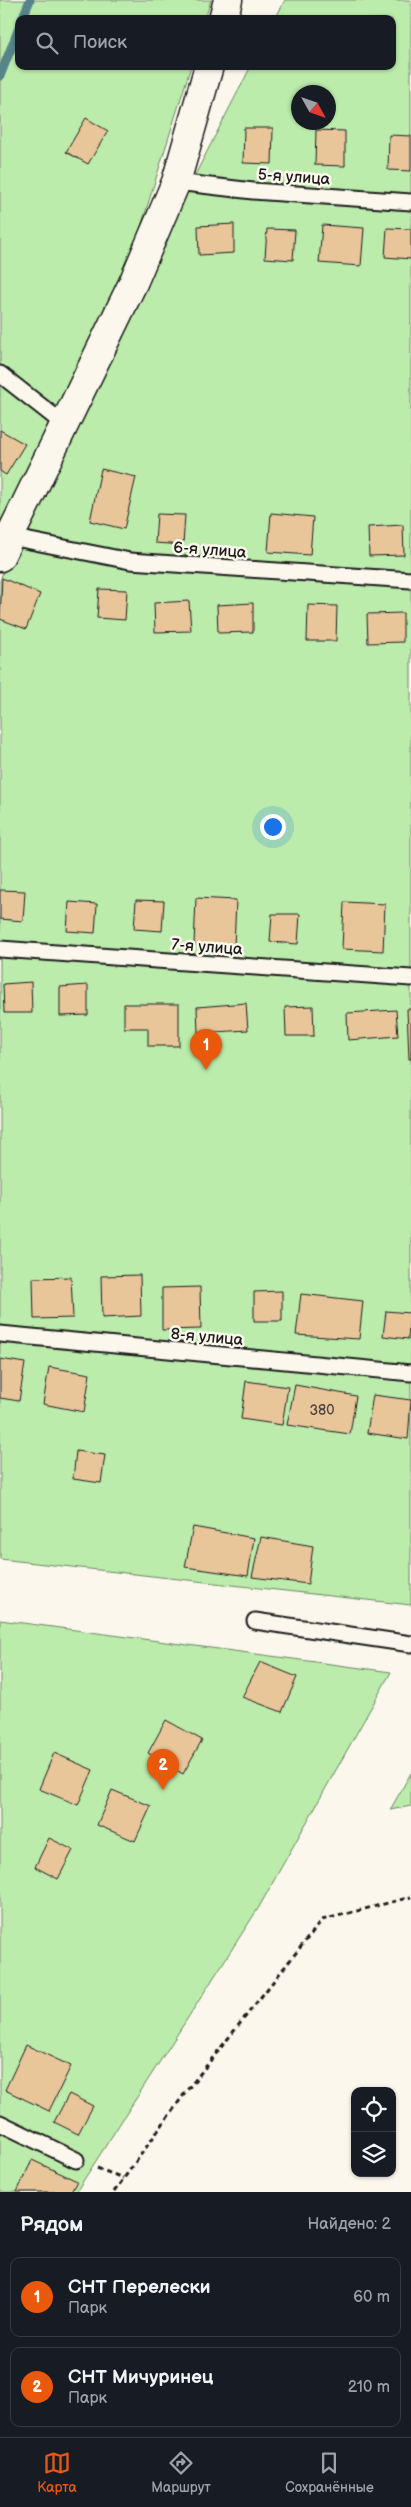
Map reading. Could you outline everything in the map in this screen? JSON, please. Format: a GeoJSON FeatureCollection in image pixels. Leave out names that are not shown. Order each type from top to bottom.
{"type":"FeatureCollection","features":[{"type":"Feature","properties":{"kind":"street"},"geometry":{"type":"LineString","coordinates":[[224,15],[228,0]]}},
{"type":"Feature","properties":{"kind":"street"},"geometry":{"type":"LineString","coordinates":[[5,547],[134,283],[176,182],[208,70]]}},
{"type":"Feature","properties":{"kind":"lane","name":"5-я улица"},"geometry":{"type":"LineString","coordinates":[[176,182],[253,191],[411,202]]}},
{"type":"Feature","properties":{"kind":"lane"},"geometry":{"type":"LineString","coordinates":[[0,374],[65,425]]}},
{"type":"Feature","properties":{"kind":"lane","name":"6-я улица"},"geometry":{"type":"LineString","coordinates":[[5,547],[130,561],[411,580]]}},
{"type":"Feature","properties":{"kind":"lane","name":"7-я улица"},"geometry":{"type":"LineString","coordinates":[[0,949],[411,978]]}},
{"type":"Feature","properties":{"kind":"lane","name":"8-я улица"},"geometry":{"type":"LineString","coordinates":[[0,1334],[411,1373]]}},
{"type":"Feature","properties":{"kind":"lane"},"geometry":{"type":"LineString","coordinates":[[255,1621],[411,1644]]}},
{"type":"Feature","properties":{"kind":"lane"},"geometry":{"type":"LineString","coordinates":[[0,2123],[76,2160]]}},
{"type":"Feature","properties":{"kind":"path"},"geometry":{"type":"LineString","coordinates":[[114,2192],[188,2089],[322,1920],[411,1897]]}},
{"type":"Feature","properties":{"kind":"green space"},"geometry":{"type":"Polygon","coordinates":[[[0,0],[211,0],[206,15],[15,15],[15,70],[190,70],[128,268],[0,540],[0,0]]]}},
{"type":"Feature","properties":{"kind":"green space"},"geometry":{"type":"Polygon","coordinates":[[[285,0],[411,0],[411,1605],[0,1559],[0,581],[24,508],[249,70],[396,70],[396,15],[277,15],[285,0]]]}},
{"type":"Feature","properties":{"kind":"green space"},"geometry":{"type":"Polygon","coordinates":[[[0,1620],[391,1672],[259,1907],[76,2192],[0,2192],[0,1620]]]}},
{"type":"Feature","properties":{"kind":"green space"},"geometry":{"type":"Polygon","coordinates":[[[411,1773],[411,1806],[390,1810],[411,1773]]]}},
{"type":"Feature","properties":{"kind":"building"},"geometry":{"type":"Polygon","coordinates":[[[86,118],[108,131],[88,164],[66,152],[86,118]]]}},
{"type":"Feature","properties":{"kind":"building"},"geometry":{"type":"Polygon","coordinates":[[[244,128],[273,128],[272,164],[243,163],[244,128]]]}},
{"type":"Feature","properties":{"kind":"building"},"geometry":{"type":"Polygon","coordinates":[[[316,130],[345,131],[345,166],[315,165],[316,130]]]}},
{"type":"Feature","properties":{"kind":"building"},"geometry":{"type":"Polygon","coordinates":[[[389,135],[411,136],[411,171],[388,170],[389,135]]]}},
{"type":"Feature","properties":{"kind":"building"},"geometry":{"type":"Polygon","coordinates":[[[234,224],[234,253],[199,255],[198,226],[234,224]]]}},
{"type":"Feature","properties":{"kind":"building"},"geometry":{"type":"Polygon","coordinates":[[[322,225],[364,228],[361,266],[319,263],[322,225]]]}},
{"type":"Feature","properties":{"kind":"building"},"geometry":{"type":"Polygon","coordinates":[[[387,228],[411,229],[411,259],[385,257],[387,228]]]}},
{"type":"Feature","properties":{"kind":"building"},"geometry":{"type":"Polygon","coordinates":[[[267,229],[295,230],[293,260],[265,258],[267,229]]]}},
{"type":"Feature","properties":{"kind":"building"},"geometry":{"type":"Polygon","coordinates":[[[0,430],[25,444],[6,475],[0,471],[0,430]]]}},
{"type":"Feature","properties":{"kind":"building"},"geometry":{"type":"Polygon","coordinates":[[[101,469],[136,477],[124,529],[90,521],[101,469]]]}},
{"type":"Feature","properties":{"kind":"building"},"geometry":{"type":"Polygon","coordinates":[[[271,513],[313,517],[310,555],[268,552],[271,513]]]}},
{"type":"Feature","properties":{"kind":"building"},"geometry":{"type":"Polygon","coordinates":[[[157,514],[185,515],[183,545],[155,543],[157,514]]]}},
{"type":"Feature","properties":{"kind":"building"},"geometry":{"type":"Polygon","coordinates":[[[403,525],[404,555],[369,556],[368,527],[403,525]]]}},
{"type":"Feature","properties":{"kind":"building"},"geometry":{"type":"Polygon","coordinates":[[[2,578],[40,594],[26,629],[0,619],[2,578]]]}},
{"type":"Feature","properties":{"kind":"building"},"geometry":{"type":"Polygon","coordinates":[[[99,589],[127,590],[125,620],[97,618],[99,589]]]}},
{"type":"Feature","properties":{"kind":"building"},"geometry":{"type":"Polygon","coordinates":[[[189,601],[191,631],[155,632],[154,603],[189,601]]]}},
{"type":"Feature","properties":{"kind":"building"},"geometry":{"type":"Polygon","coordinates":[[[253,603],[253,632],[218,633],[217,605],[253,603]]]}},
{"type":"Feature","properties":{"kind":"building"},"geometry":{"type":"Polygon","coordinates":[[[308,605],[337,606],[336,641],[307,641],[308,605]]]}},
{"type":"Feature","properties":{"kind":"building"},"geometry":{"type":"Polygon","coordinates":[[[403,613],[403,642],[368,643],[367,614],[403,613]]]}},
{"type":"Feature","properties":{"kind":"building"},"geometry":{"type":"Polygon","coordinates":[[[0,890],[25,891],[23,921],[0,919],[0,890]]]}},
{"type":"Feature","properties":{"kind":"building"},"geometry":{"type":"Polygon","coordinates":[[[196,898],[236,900],[234,947],[194,945],[196,898]]]}},
{"type":"Feature","properties":{"kind":"building"},"geometry":{"type":"Polygon","coordinates":[[[136,900],[164,901],[162,931],[134,929],[136,900]]]}},
{"type":"Feature","properties":{"kind":"building"},"geometry":{"type":"Polygon","coordinates":[[[69,902],[97,904],[95,933],[67,931],[69,902]]]}},
{"type":"Feature","properties":{"kind":"building"},"geometry":{"type":"Polygon","coordinates":[[[344,902],[385,904],[383,951],[342,949],[344,902]]]}},
{"type":"Feature","properties":{"kind":"building"},"geometry":{"type":"Polygon","coordinates":[[[272,914],[300,914],[298,944],[270,942],[272,914]]]}},
{"type":"Feature","properties":{"kind":"building"},"geometry":{"type":"Polygon","coordinates":[[[31,982],[32,1013],[4,1013],[3,984],[31,982]]]}},
{"type":"Feature","properties":{"kind":"building"},"geometry":{"type":"Polygon","coordinates":[[[88,985],[88,1015],[60,1016],[60,987],[88,985]]]}},
{"type":"Feature","properties":{"kind":"building"},"geometry":{"type":"Polygon","coordinates":[[[246,1003],[248,1030],[198,1033],[197,1007],[246,1003]]]}},
{"type":"Feature","properties":{"kind":"building"},"geometry":{"type":"Polygon","coordinates":[[[124,1004],[179,1004],[179,1046],[148,1046],[148,1028],[124,1028],[124,1004]]]}},
{"type":"Feature","properties":{"kind":"building"},"geometry":{"type":"Polygon","coordinates":[[[313,1006],[314,1036],[286,1036],[285,1007],[313,1006]]]}},
{"type":"Feature","properties":{"kind":"building"},"geometry":{"type":"Polygon","coordinates":[[[407,1009],[411,1009],[411,1059],[409,1059],[407,1009]]]}},
{"type":"Feature","properties":{"kind":"building"},"geometry":{"type":"Polygon","coordinates":[[[396,1010],[398,1036],[348,1040],[347,1013],[396,1010]]]}},
{"type":"Feature","properties":{"kind":"building"},"geometry":{"type":"Polygon","coordinates":[[[140,1275],[141,1316],[102,1318],[101,1276],[140,1275]]]}},
{"type":"Feature","properties":{"kind":"building"},"geometry":{"type":"Polygon","coordinates":[[[71,1277],[73,1318],[34,1319],[33,1278],[71,1277]]]}},
{"type":"Feature","properties":{"kind":"building"},"geometry":{"type":"Polygon","coordinates":[[[200,1287],[201,1329],[162,1330],[162,1288],[200,1287]]]}},
{"type":"Feature","properties":{"kind":"building"},"geometry":{"type":"Polygon","coordinates":[[[282,1291],[282,1321],[254,1321],[254,1292],[282,1291]]]}},
{"type":"Feature","properties":{"kind":"building"},"geometry":{"type":"Polygon","coordinates":[[[301,1294],[363,1301],[359,1339],[296,1335],[301,1294]]]}},
{"type":"Feature","properties":{"kind":"building"},"geometry":{"type":"Polygon","coordinates":[[[386,1311],[410,1313],[408,1339],[383,1336],[386,1311]]]}},
{"type":"Feature","properties":{"kind":"building"},"geometry":{"type":"Polygon","coordinates":[[[0,1359],[25,1363],[19,1401],[0,1398],[0,1359]]]}},
{"type":"Feature","properties":{"kind":"building"},"geometry":{"type":"Polygon","coordinates":[[[49,1367],[90,1374],[84,1412],[43,1404],[49,1367]]]}},
{"type":"Feature","properties":{"kind":"building"},"geometry":{"type":"Polygon","coordinates":[[[246,1381],[288,1387],[282,1425],[241,1419],[246,1381]]]}},
{"type":"Feature","properties":{"kind":"building"},"geometry":{"type":"Polygon","coordinates":[[[295,1385],[356,1396],[350,1434],[287,1425],[295,1385]]]}},
{"type":"Feature","properties":{"kind":"building"},"geometry":{"type":"Polygon","coordinates":[[[373,1395],[411,1400],[408,1439],[367,1433],[373,1395]]]}},
{"type":"Feature","properties":{"kind":"building"},"geometry":{"type":"Polygon","coordinates":[[[76,1451],[105,1455],[101,1483],[73,1479],[76,1451]]]}},
{"type":"Feature","properties":{"kind":"building"},"geometry":{"type":"Polygon","coordinates":[[[193,1527],[254,1538],[248,1576],[185,1567],[193,1527]]]}},
{"type":"Feature","properties":{"kind":"building"},"geometry":{"type":"Polygon","coordinates":[[[261,1537],[313,1546],[308,1584],[252,1577],[261,1537]]]}},
{"type":"Feature","properties":{"kind":"building"},"geometry":{"type":"Polygon","coordinates":[[[260,1662],[297,1677],[282,1712],[242,1697],[260,1662]]]}},
{"type":"Feature","properties":{"kind":"building"},"geometry":{"type":"Polygon","coordinates":[[[166,1720],[202,1740],[183,1774],[148,1753],[166,1720]]]}},
{"type":"Feature","properties":{"kind":"building"},"geometry":{"type":"Polygon","coordinates":[[[54,1753],[93,1770],[78,1805],[39,1789],[54,1753]]]}},
{"type":"Feature","properties":{"kind":"building"},"geometry":{"type":"Polygon","coordinates":[[[112,1790],[151,1806],[135,1841],[97,1825],[112,1790]]]}},
{"type":"Feature","properties":{"kind":"building"},"geometry":{"type":"Polygon","coordinates":[[[49,1838],[73,1850],[58,1879],[35,1867],[49,1838]]]}},
{"type":"Feature","properties":{"kind":"building"},"geometry":{"type":"Polygon","coordinates":[[[26,2045],[71,2066],[49,2111],[5,2090],[26,2045]]]}},
{"type":"Feature","properties":{"kind":"building"},"geometry":{"type":"Polygon","coordinates":[[[69,2094],[93,2106],[78,2134],[54,2122],[69,2094]]]}},
{"type":"Feature","properties":{"kind":"building"},"geometry":{"type":"Polygon","coordinates":[[[32,2160],[77,2181],[71,2192],[17,2192],[32,2160]]]}},
{"type":"Feature","properties":{"kind":"waterway"},"geometry":{"type":"LineString","coordinates":[[24,15],[30,0]]}},
{"type":"Feature","properties":{"kind":"waterway"},"geometry":{"type":"LineString","coordinates":[[0,76],[15,38]]}},
{"type":"Feature","properties":{"kind":"place","name":"СНТ Перелески"},"geometry":{"type":"Point","coordinates":[206,1070]}},
{"type":"Feature","properties":{"kind":"place","name":"СНТ Мичуринец"},"geometry":{"type":"Point","coordinates":[163,1790]}}]}
